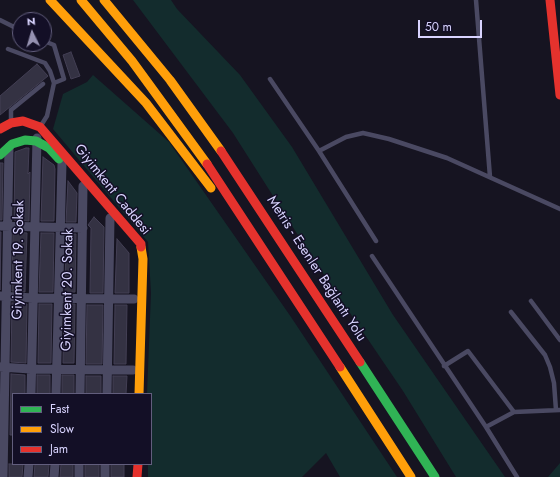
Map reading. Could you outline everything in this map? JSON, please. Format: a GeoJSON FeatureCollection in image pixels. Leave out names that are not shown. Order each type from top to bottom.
{"type":"FeatureCollection","features":[{"type":"Feature","properties":{"kind":"main road"},"geometry":{"type":"LineString","coordinates":[[50,0],[146,103],[207,184],[249,228]]}},
{"type":"Feature","properties":{"kind":"main road"},"geometry":{"type":"LineString","coordinates":[[81,0],[132,60],[180,124],[412,477]]}},
{"type":"Feature","properties":{"kind":"main road"},"geometry":{"type":"LineString","coordinates":[[104,0],[170,80]]}},
{"type":"Feature","properties":{"kind":"main road"},"geometry":{"type":"LineString","coordinates":[[550,0],[560,96]]}},
{"type":"Feature","properties":{"kind":"main road"},"geometry":{"type":"LineString","coordinates":[[138,26],[158,57],[170,80]]}},
{"type":"Feature","properties":{"kind":"main road","name":"Metris - Esenler Bağlantı Yolu"},"geometry":{"type":"LineString","coordinates":[[170,80],[260,208],[435,477]]}},
{"type":"Feature","properties":{"kind":"main road"},"geometry":{"type":"LineString","coordinates":[[0,129],[11,123],[23,121],[40,127]]}},
{"type":"Feature","properties":{"kind":"main road","name":"Giyimkent Caddesi"},"geometry":{"type":"LineString","coordinates":[[40,127],[141,244],[143,259],[139,393]]}},
{"type":"Feature","properties":{"kind":"main road"},"geometry":{"type":"LineString","coordinates":[[0,155],[9,147],[25,140],[36,141]]}},
{"type":"Feature","properties":{"kind":"main road","name":"Giyimkent Caddesi"},"geometry":{"type":"LineString","coordinates":[[36,141],[49,148],[62,162],[128,239],[133,248],[134,299],[132,393]]}},
{"type":"Feature","properties":{"kind":"main road"},"geometry":{"type":"LineString","coordinates":[[131,465],[131,477]]}},
{"type":"Feature","properties":{"kind":"main road"},"geometry":{"type":"LineString","coordinates":[[137,477],[138,465]]}},
{"type":"Feature","properties":{"kind":"street","name":"Giyimkent 19. Sokak"},"geometry":{"type":"LineString","coordinates":[[30,393],[36,141],[40,127]]}},
{"type":"Feature","properties":{"kind":"street"},"geometry":{"type":"LineString","coordinates":[[3,477],[6,441],[3,367],[4,226],[9,147]]}},
{"type":"Feature","properties":{"kind":"street"},"geometry":{"type":"LineString","coordinates":[[56,393],[62,162]]}},
{"type":"Feature","properties":{"kind":"street","name":"Giyimkent 20. Sokak"},"geometry":{"type":"LineString","coordinates":[[80,393],[83,186]]}},
{"type":"Feature","properties":{"kind":"street"},"geometry":{"type":"LineString","coordinates":[[107,393],[110,218]]}},
{"type":"Feature","properties":{"kind":"street"},"geometry":{"type":"LineString","coordinates":[[4,226],[34,228],[83,228]]}},
{"type":"Feature","properties":{"kind":"street"},"geometry":{"type":"LineString","coordinates":[[3,296],[33,298],[59,297],[134,299]]}},
{"type":"Feature","properties":{"kind":"street"},"geometry":{"type":"LineString","coordinates":[[3,367],[31,369],[57,368],[133,370]]}},
{"type":"Feature","properties":{"kind":"street"},"geometry":{"type":"LineString","coordinates":[[28,477],[29,465]]}},
{"type":"Feature","properties":{"kind":"street"},"geometry":{"type":"LineString","coordinates":[[54,477],[55,465]]}},
{"type":"Feature","properties":{"kind":"street"},"geometry":{"type":"LineString","coordinates":[[78,477],[79,465]]}},
{"type":"Feature","properties":{"kind":"street"},"geometry":{"type":"LineString","coordinates":[[105,465],[105,477]]}},
{"type":"Feature","properties":{"kind":"lane"},"geometry":{"type":"LineString","coordinates":[[476,0],[490,177]]}},
{"type":"Feature","properties":{"kind":"lane"},"geometry":{"type":"LineString","coordinates":[[0,20],[12,26]]}},
{"type":"Feature","properties":{"kind":"lane"},"geometry":{"type":"LineString","coordinates":[[52,44],[54,45],[64,79],[54,83]]}},
{"type":"Feature","properties":{"kind":"lane"},"geometry":{"type":"LineString","coordinates":[[8,49],[45,63],[54,83],[47,116],[40,127]]}},
{"type":"Feature","properties":{"kind":"lane"},"geometry":{"type":"LineString","coordinates":[[270,79],[319,151],[376,241]]}},
{"type":"Feature","properties":{"kind":"lane"},"geometry":{"type":"LineString","coordinates":[[11,123],[11,110],[43,84]]}},
{"type":"Feature","properties":{"kind":"lane"},"geometry":{"type":"LineString","coordinates":[[319,151],[346,137],[363,134],[389,139],[447,158],[560,209]]}},
{"type":"Feature","properties":{"kind":"lane"},"geometry":{"type":"LineString","coordinates":[[372,256],[486,427],[517,477]]}},
{"type":"Feature","properties":{"kind":"lane"},"geometry":{"type":"LineString","coordinates":[[531,301],[560,340]]}},
{"type":"Feature","properties":{"kind":"lane"},"geometry":{"type":"LineString","coordinates":[[486,427],[514,412],[558,410],[550,367],[544,355],[511,312]]}},
{"type":"Feature","properties":{"kind":"lane"},"geometry":{"type":"LineString","coordinates":[[444,366],[468,351],[514,412]]}},
{"type":"Feature","properties":{"kind":"green space"},"geometry":{"type":"Polygon","coordinates":[[[133,0],[171,0],[177,9],[240,75],[292,147],[393,315],[505,477],[456,477],[403,391],[310,254],[233,133],[133,0]]]}},
{"type":"Feature","properties":{"kind":"green space"},"geometry":{"type":"Polygon","coordinates":[[[93,75],[169,142],[291,317],[397,477],[340,477],[326,453],[302,477],[148,477],[148,465],[152,465],[152,393],[147,393],[151,293],[148,242],[53,129],[63,94],[87,82],[93,75]]]}},
{"type":"Feature","properties":{"kind":"green space"},"geometry":{"type":"Polygon","coordinates":[[[560,463],[560,477],[548,477],[560,463]]]}},
{"type":"Feature","properties":{"kind":"building"},"geometry":{"type":"Polygon","coordinates":[[[71,52],[80,76],[71,79],[63,55],[71,52]]]}},
{"type":"Feature","properties":{"kind":"building"},"geometry":{"type":"Polygon","coordinates":[[[37,64],[48,76],[0,115],[0,96],[37,64]]]}},
{"type":"Feature","properties":{"kind":"building"},"geometry":{"type":"Polygon","coordinates":[[[29,148],[28,174],[30,172],[29,221],[14,220],[15,152],[29,148]]]}},
{"type":"Feature","properties":{"kind":"building"},"geometry":{"type":"Polygon","coordinates":[[[43,157],[54,165],[55,169],[54,221],[41,221],[43,157]]]}},
{"type":"Feature","properties":{"kind":"building"},"geometry":{"type":"Polygon","coordinates":[[[0,163],[3,163],[2,220],[0,220],[0,163]]]}},
{"type":"Feature","properties":{"kind":"building"},"geometry":{"type":"Polygon","coordinates":[[[68,181],[77,193],[76,222],[66,222],[68,181]]]}},
{"type":"Feature","properties":{"kind":"building"},"geometry":{"type":"Polygon","coordinates":[[[94,217],[104,227],[103,293],[90,293],[91,228],[88,225],[94,217]]]}},
{"type":"Feature","properties":{"kind":"building"},"geometry":{"type":"Polygon","coordinates":[[[0,232],[1,232],[0,290],[0,232]]]}},
{"type":"Feature","properties":{"kind":"building"},"geometry":{"type":"Polygon","coordinates":[[[13,232],[27,233],[25,292],[12,291],[13,232]]]}},
{"type":"Feature","properties":{"kind":"building"},"geometry":{"type":"Polygon","coordinates":[[[41,233],[54,233],[53,292],[39,292],[41,233]]]}},
{"type":"Feature","properties":{"kind":"building"},"geometry":{"type":"Polygon","coordinates":[[[66,234],[76,234],[75,292],[65,292],[66,234]]]}},
{"type":"Feature","properties":{"kind":"building"},"geometry":{"type":"Polygon","coordinates":[[[117,239],[129,253],[129,293],[115,293],[117,239]]]}},
{"type":"Feature","properties":{"kind":"building"},"geometry":{"type":"Polygon","coordinates":[[[12,303],[27,304],[26,363],[11,362],[12,303]]]}},
{"type":"Feature","properties":{"kind":"building"},"geometry":{"type":"Polygon","coordinates":[[[39,304],[52,304],[51,363],[38,363],[39,304]]]}},
{"type":"Feature","properties":{"kind":"building"},"geometry":{"type":"Polygon","coordinates":[[[64,304],[75,304],[74,363],[63,363],[64,304]]]}},
{"type":"Feature","properties":{"kind":"building"},"geometry":{"type":"Polygon","coordinates":[[[87,305],[103,305],[102,364],[86,364],[87,305]]]}},
{"type":"Feature","properties":{"kind":"building"},"geometry":{"type":"Polygon","coordinates":[[[115,305],[127,305],[126,364],[114,364],[115,305]]]}},
{"type":"Feature","properties":{"kind":"building"},"geometry":{"type":"Polygon","coordinates":[[[11,374],[25,375],[25,393],[12,393],[12,435],[10,435],[11,374]]]}},
{"type":"Feature","properties":{"kind":"building"},"geometry":{"type":"Polygon","coordinates":[[[37,375],[50,375],[50,393],[37,393],[37,375]]]}},
{"type":"Feature","properties":{"kind":"building"},"geometry":{"type":"Polygon","coordinates":[[[62,375],[74,375],[74,393],[62,393],[62,375]]]}},
{"type":"Feature","properties":{"kind":"building"},"geometry":{"type":"Polygon","coordinates":[[[86,376],[101,376],[101,393],[86,393],[86,376]]]}},
{"type":"Feature","properties":{"kind":"building"},"geometry":{"type":"Polygon","coordinates":[[[113,376],[127,376],[126,393],[113,393],[113,376]]]}},
{"type":"Feature","properties":{"kind":"building"},"geometry":{"type":"Polygon","coordinates":[[[9,464],[23,465],[22,477],[9,477],[9,464]]]}},
{"type":"Feature","properties":{"kind":"building"},"geometry":{"type":"Polygon","coordinates":[[[35,465],[49,465],[48,477],[34,477],[35,465]]]}},
{"type":"Feature","properties":{"kind":"building"},"geometry":{"type":"Polygon","coordinates":[[[61,465],[73,465],[73,477],[60,477],[61,465]]]}},
{"type":"Feature","properties":{"kind":"building"},"geometry":{"type":"Polygon","coordinates":[[[85,465],[99,465],[99,477],[85,477],[85,465]]]}},
{"type":"Feature","properties":{"kind":"building"},"geometry":{"type":"Polygon","coordinates":[[[111,465],[124,465],[124,477],[111,477],[111,465]]]}},
{"type":"Feature","properties":{"kind":"traffic: fast"},"geometry":{"type":"LineString","coordinates":[[0,155],[12,144],[25,140],[36,141],[49,148],[59,159]]}},
{"type":"Feature","properties":{"kind":"traffic: fast"},"geometry":{"type":"LineString","coordinates":[[360,362],[435,477]]}},
{"type":"Feature","properties":{"kind":"traffic: slow"},"geometry":{"type":"LineString","coordinates":[[50,0],[146,103],[211,188]]}},
{"type":"Feature","properties":{"kind":"traffic: slow"},"geometry":{"type":"LineString","coordinates":[[81,0],[132,61],[207,164]]}},
{"type":"Feature","properties":{"kind":"traffic: slow"},"geometry":{"type":"LineString","coordinates":[[104,0],[170,80],[221,151]]}},
{"type":"Feature","properties":{"kind":"traffic: slow"},"geometry":{"type":"LineString","coordinates":[[139,393],[143,259],[141,247]]}},
{"type":"Feature","properties":{"kind":"traffic: slow"},"geometry":{"type":"LineString","coordinates":[[340,367],[411,477]]}},
{"type":"Feature","properties":{"kind":"traffic: jam"},"geometry":{"type":"LineString","coordinates":[[550,0],[560,95]]}},
{"type":"Feature","properties":{"kind":"traffic: jam"},"geometry":{"type":"LineString","coordinates":[[0,129],[11,123],[23,121],[40,127],[141,244],[141,247]]}},
{"type":"Feature","properties":{"kind":"traffic: jam"},"geometry":{"type":"LineString","coordinates":[[221,151],[360,362]]}},
{"type":"Feature","properties":{"kind":"traffic: jam"},"geometry":{"type":"LineString","coordinates":[[207,164],[340,367]]}},
{"type":"Feature","properties":{"kind":"traffic: jam"},"geometry":{"type":"LineString","coordinates":[[137,477],[138,465]]}}]}
